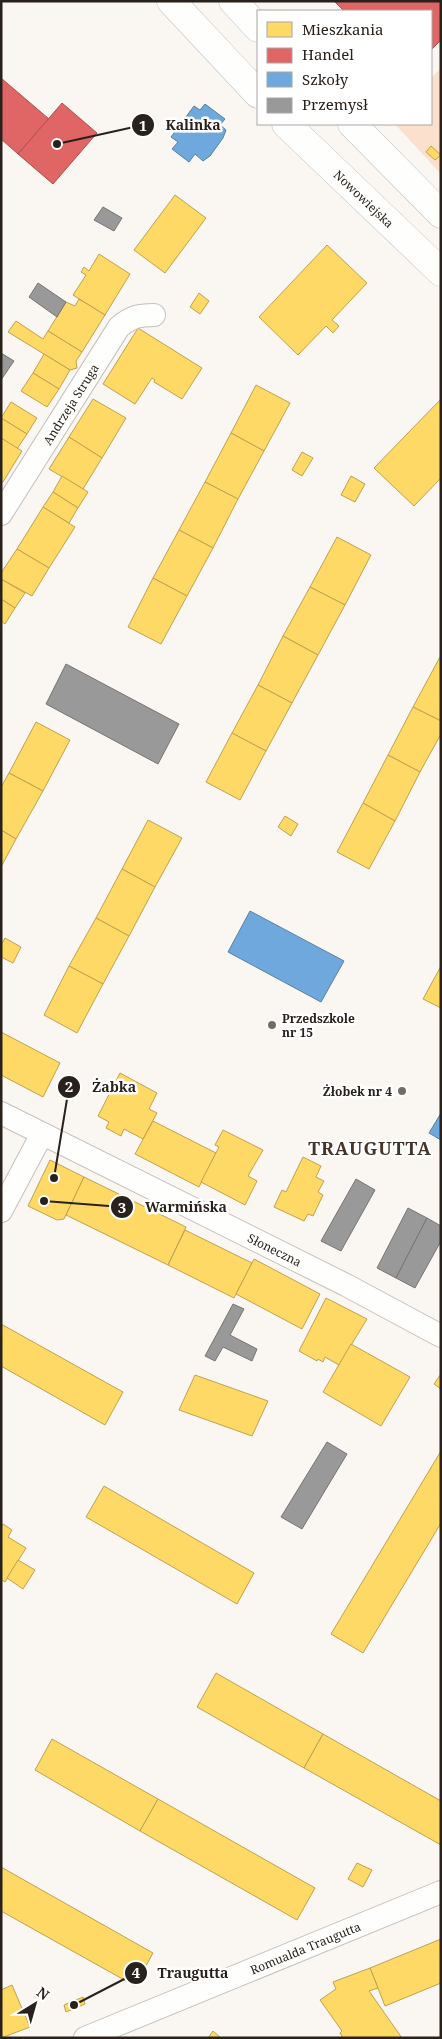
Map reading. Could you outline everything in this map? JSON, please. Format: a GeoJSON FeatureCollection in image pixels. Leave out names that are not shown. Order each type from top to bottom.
{"type":"FeatureCollection","features":[{"type":"Feature","properties":{"kind":"street"},"geometry":{"type":"LineString","coordinates":[[171,1],[257,93]]}},
{"type":"Feature","properties":{"kind":"street"},"geometry":{"type":"LineString","coordinates":[[233,1],[257,27]]}},
{"type":"Feature","properties":{"kind":"street","name":"Nowowiejska"},"geometry":{"type":"LineString","coordinates":[[287,125],[441,272]]}},
{"type":"Feature","properties":{"kind":"street"},"geometry":{"type":"LineString","coordinates":[[353,125],[441,214]]}},
{"type":"Feature","properties":{"kind":"street","name":"Andrzeja Struga"},"geometry":{"type":"LineString","coordinates":[[1,514],[119,327],[130,317],[154,316]]}},
{"type":"Feature","properties":{"kind":"street","name":"Słoneczna"},"geometry":{"type":"LineString","coordinates":[[1,1113],[346,1285],[441,1336]]}},
{"type":"Feature","properties":{"kind":"street"},"geometry":{"type":"LineString","coordinates":[[1,1211],[42,1134]]}},
{"type":"Feature","properties":{"kind":"street","name":"Romualda Traugutta"},"geometry":{"type":"LineString","coordinates":[[85,2038],[441,1892]]}},
{"type":"Feature","properties":{"kind":"shaded area"},"geometry":{"type":"Polygon","coordinates":[[[441,68],[441,174],[396,125],[432,125],[432,77],[441,68]]]}},
{"type":"Feature","properties":{"kind":"building: Mieszkania"},"geometry":{"type":"Polygon","coordinates":[[[431,146],[441,155],[435,160],[426,152],[431,146]]]}},
{"type":"Feature","properties":{"kind":"building: Mieszkania"},"geometry":{"type":"Polygon","coordinates":[[[175,195],[206,218],[165,273],[134,250],[175,195]]]}},
{"type":"Feature","properties":{"kind":"building: Mieszkania"},"geometry":{"type":"Polygon","coordinates":[[[327,245],[367,283],[332,320],[339,326],[333,333],[326,326],[298,355],[259,317],[327,245]]]}},
{"type":"Feature","properties":{"kind":"building: Mieszkania"},"geometry":{"type":"Polygon","coordinates":[[[99,254],[130,274],[105,315],[73,295],[86,275],[81,272],[84,267],[89,271],[99,254]]]}},
{"type":"Feature","properties":{"kind":"building: Mieszkania"},"geometry":{"type":"Polygon","coordinates":[[[199,293],[209,301],[200,314],[190,307],[199,293]]]}},
{"type":"Feature","properties":{"kind":"building: Mieszkania"},"geometry":{"type":"Polygon","coordinates":[[[79,299],[105,315],[82,352],[48,331],[66,302],[75,306],[79,299]]]}},
{"type":"Feature","properties":{"kind":"building: Mieszkania"},"geometry":{"type":"Polygon","coordinates":[[[16,321],[43,339],[48,331],[82,352],[76,361],[77,368],[70,370],[8,332],[16,321]]]}},
{"type":"Feature","properties":{"kind":"building: Mieszkania"},"geometry":{"type":"Polygon","coordinates":[[[138,328],[202,368],[182,399],[154,382],[155,380],[152,378],[135,404],[103,384],[138,328]]]}},
{"type":"Feature","properties":{"kind":"building: Mieszkania"},"geometry":{"type":"Polygon","coordinates":[[[44,354],[70,370],[59,389],[33,373],[44,354]]]}},
{"type":"Feature","properties":{"kind":"building: Mieszkania"},"geometry":{"type":"Polygon","coordinates":[[[33,373],[59,389],[47,407],[21,391],[33,373]]]}},
{"type":"Feature","properties":{"kind":"building: Mieszkania"},"geometry":{"type":"Polygon","coordinates":[[[256,385],[290,403],[264,451],[231,433],[256,385]]]}},
{"type":"Feature","properties":{"kind":"building: Mieszkania"},"geometry":{"type":"Polygon","coordinates":[[[93,399],[126,418],[102,458],[69,437],[93,399]]]}},
{"type":"Feature","properties":{"kind":"building: Mieszkania"},"geometry":{"type":"Polygon","coordinates":[[[441,399],[441,478],[414,506],[374,468],[441,399]]]}},
{"type":"Feature","properties":{"kind":"building: Mieszkania"},"geometry":{"type":"Polygon","coordinates":[[[11,402],[37,418],[27,434],[1,418],[11,402]]]}},
{"type":"Feature","properties":{"kind":"building: Mieszkania"},"geometry":{"type":"Polygon","coordinates":[[[1,418],[27,434],[17,449],[1,438],[1,418]]]}},
{"type":"Feature","properties":{"kind":"building: Mieszkania"},"geometry":{"type":"Polygon","coordinates":[[[231,433],[264,451],[238,499],[205,482],[231,433]]]}},
{"type":"Feature","properties":{"kind":"building: Mieszkania"},"geometry":{"type":"Polygon","coordinates":[[[69,437],[102,458],[83,489],[49,469],[69,437]]]}},
{"type":"Feature","properties":{"kind":"building: Mieszkania"},"geometry":{"type":"Polygon","coordinates":[[[1,438],[22,451],[3,482],[1,481],[1,438]]]}},
{"type":"Feature","properties":{"kind":"building: Mieszkania"},"geometry":{"type":"Polygon","coordinates":[[[302,452],[313,458],[302,476],[292,470],[302,452]]]}},
{"type":"Feature","properties":{"kind":"building: Mieszkania"},"geometry":{"type":"Polygon","coordinates":[[[62,476],[88,492],[78,508],[53,492],[62,476]]]}},
{"type":"Feature","properties":{"kind":"building: Mieszkania"},"geometry":{"type":"Polygon","coordinates":[[[351,476],[365,484],[355,502],[341,495],[351,476]]]}},
{"type":"Feature","properties":{"kind":"building: Mieszkania"},"geometry":{"type":"Polygon","coordinates":[[[205,482],[238,499],[213,548],[179,530],[205,482]]]}},
{"type":"Feature","properties":{"kind":"building: Mieszkania"},"geometry":{"type":"Polygon","coordinates":[[[53,492],[78,508],[69,523],[43,507],[53,492]]]}},
{"type":"Feature","properties":{"kind":"building: Mieszkania"},"geometry":{"type":"Polygon","coordinates":[[[43,507],[75,527],[49,568],[17,549],[43,507]]]}},
{"type":"Feature","properties":{"kind":"building: Mieszkania"},"geometry":{"type":"Polygon","coordinates":[[[179,530],[213,548],[187,596],[153,578],[179,530]]]}},
{"type":"Feature","properties":{"kind":"building: Mieszkania"},"geometry":{"type":"Polygon","coordinates":[[[337,537],[371,555],[345,605],[310,587],[337,537]]]}},
{"type":"Feature","properties":{"kind":"building: Mieszkania"},"geometry":{"type":"Polygon","coordinates":[[[17,549],[49,568],[32,596],[1,579],[1,573],[17,549]]]}},
{"type":"Feature","properties":{"kind":"building: Mieszkania"},"geometry":{"type":"Polygon","coordinates":[[[153,578],[187,596],[161,644],[128,627],[153,578]]]}},
{"type":"Feature","properties":{"kind":"building: Mieszkania"},"geometry":{"type":"Polygon","coordinates":[[[1,579],[25,593],[15,608],[1,599],[1,579]]]}},
{"type":"Feature","properties":{"kind":"building: Mieszkania"},"geometry":{"type":"Polygon","coordinates":[[[310,587],[345,605],[318,655],[283,636],[310,587]]]}},
{"type":"Feature","properties":{"kind":"building: Mieszkania"},"geometry":{"type":"Polygon","coordinates":[[[1,599],[15,608],[5,624],[1,621],[1,599]]]}},
{"type":"Feature","properties":{"kind":"building: Mieszkania"},"geometry":{"type":"Polygon","coordinates":[[[283,636],[318,655],[292,703],[258,685],[283,636]]]}},
{"type":"Feature","properties":{"kind":"building: Mieszkania"},"geometry":{"type":"Polygon","coordinates":[[[441,657],[441,721],[413,707],[441,657]]]}},
{"type":"Feature","properties":{"kind":"building: Mieszkania"},"geometry":{"type":"Polygon","coordinates":[[[258,685],[292,703],[266,751],[232,733],[258,685]]]}},
{"type":"Feature","properties":{"kind":"building: Mieszkania"},"geometry":{"type":"Polygon","coordinates":[[[413,707],[441,721],[441,734],[420,772],[388,755],[413,707]]]}},
{"type":"Feature","properties":{"kind":"building: Mieszkania"},"geometry":{"type":"Polygon","coordinates":[[[36,722],[70,740],[43,791],[9,773],[36,722]]]}},
{"type":"Feature","properties":{"kind":"building: Mieszkania"},"geometry":{"type":"Polygon","coordinates":[[[232,733],[266,751],[240,800],[206,782],[232,733]]]}},
{"type":"Feature","properties":{"kind":"building: Mieszkania"},"geometry":{"type":"Polygon","coordinates":[[[388,755],[420,772],[395,821],[363,803],[388,755]]]}},
{"type":"Feature","properties":{"kind":"building: Mieszkania"},"geometry":{"type":"Polygon","coordinates":[[[9,773],[43,791],[16,839],[1,830],[1,787],[9,773]]]}},
{"type":"Feature","properties":{"kind":"building: Mieszkania"},"geometry":{"type":"Polygon","coordinates":[[[363,803],[395,821],[369,869],[337,852],[363,803]]]}},
{"type":"Feature","properties":{"kind":"building: Mieszkania"},"geometry":{"type":"Polygon","coordinates":[[[285,816],[298,824],[291,836],[278,827],[285,816]]]}},
{"type":"Feature","properties":{"kind":"building: Mieszkania"},"geometry":{"type":"Polygon","coordinates":[[[148,820],[182,838],[155,887],[122,869],[148,820]]]}},
{"type":"Feature","properties":{"kind":"building: Mieszkania"},"geometry":{"type":"Polygon","coordinates":[[[1,830],[16,839],[1,867],[1,830]]]}},
{"type":"Feature","properties":{"kind":"building: Mieszkania"},"geometry":{"type":"Polygon","coordinates":[[[122,869],[155,887],[129,936],[96,918],[122,869]]]}},
{"type":"Feature","properties":{"kind":"building: Mieszkania"},"geometry":{"type":"Polygon","coordinates":[[[96,918],[129,936],[103,984],[69,966],[96,918]]]}},
{"type":"Feature","properties":{"kind":"building: Mieszkania"},"geometry":{"type":"Polygon","coordinates":[[[5,938],[21,947],[13,963],[1,957],[1,945],[5,938]]]}},
{"type":"Feature","properties":{"kind":"building: Mieszkania"},"geometry":{"type":"Polygon","coordinates":[[[69,966],[103,984],[77,1033],[44,1015],[69,966]]]}},
{"type":"Feature","properties":{"kind":"building: Mieszkania"},"geometry":{"type":"Polygon","coordinates":[[[441,966],[441,1008],[423,999],[441,966]]]}},
{"type":"Feature","properties":{"kind":"building: Mieszkania"},"geometry":{"type":"Polygon","coordinates":[[[1,1032],[60,1063],[43,1097],[1,1075],[1,1032]]]}},
{"type":"Feature","properties":{"kind":"building: Mieszkania"},"geometry":{"type":"Polygon","coordinates":[[[120,1073],[157,1093],[149,1109],[157,1113],[143,1139],[124,1129],[121,1136],[106,1128],[109,1122],[98,1116],[120,1073]]]}},
{"type":"Feature","properties":{"kind":"building: Mieszkania"},"geometry":{"type":"Polygon","coordinates":[[[153,1121],[216,1153],[199,1187],[135,1154],[153,1121]]]}},
{"type":"Feature","properties":{"kind":"building: Mieszkania"},"geometry":{"type":"Polygon","coordinates":[[[223,1130],[263,1150],[248,1176],[257,1181],[245,1205],[201,1182],[219,1147],[215,1145],[223,1130]]]}},
{"type":"Feature","properties":{"kind":"building: Mieszkania"},"geometry":{"type":"Polygon","coordinates":[[[303,1157],[321,1166],[316,1177],[324,1181],[318,1192],[323,1195],[313,1216],[308,1214],[304,1221],[274,1207],[282,1190],[286,1192],[303,1157]]]}},
{"type":"Feature","properties":{"kind":"building: Mieszkania"},"geometry":{"type":"Polygon","coordinates":[[[50,1160],[84,1177],[64,1219],[57,1220],[28,1206],[50,1160]]]}},
{"type":"Feature","properties":{"kind":"building: Mieszkania"},"geometry":{"type":"Polygon","coordinates":[[[84,1177],[186,1227],[168,1265],[66,1215],[84,1177]]]}},
{"type":"Feature","properties":{"kind":"building: Mieszkania"},"geometry":{"type":"Polygon","coordinates":[[[185,1230],[252,1263],[234,1298],[168,1265],[185,1230]]]}},
{"type":"Feature","properties":{"kind":"building: Mieszkania"},"geometry":{"type":"Polygon","coordinates":[[[254,1259],[320,1294],[302,1329],[236,1294],[254,1259]]]}},
{"type":"Feature","properties":{"kind":"building: Mieszkania"},"geometry":{"type":"Polygon","coordinates":[[[326,1298],[367,1319],[339,1365],[325,1357],[323,1362],[318,1359],[317,1361],[299,1351],[326,1298]]]}},
{"type":"Feature","properties":{"kind":"building: Mieszkania"},"geometry":{"type":"Polygon","coordinates":[[[1,1324],[123,1392],[105,1425],[1,1366],[1,1324]]]}},
{"type":"Feature","properties":{"kind":"building: Mieszkania"},"geometry":{"type":"Polygon","coordinates":[[[351,1344],[410,1377],[381,1426],[323,1392],[351,1344]]]}},
{"type":"Feature","properties":{"kind":"building: Mieszkania"},"geometry":{"type":"Polygon","coordinates":[[[441,1374],[441,1389],[434,1384],[441,1374]]]}},
{"type":"Feature","properties":{"kind":"building: Mieszkania"},"geometry":{"type":"Polygon","coordinates":[[[195,1375],[268,1401],[252,1436],[179,1410],[195,1375]]]}},
{"type":"Feature","properties":{"kind":"building: Mieszkania"},"geometry":{"type":"Polygon","coordinates":[[[441,1451],[441,1523],[363,1653],[331,1634],[441,1451]]]}},
{"type":"Feature","properties":{"kind":"building: Mieszkania"},"geometry":{"type":"Polygon","coordinates":[[[104,1486],[254,1573],[237,1604],[86,1517],[104,1486]]]}},
{"type":"Feature","properties":{"kind":"building: Mieszkania"},"geometry":{"type":"Polygon","coordinates":[[[3,1524],[12,1530],[8,1537],[26,1548],[5,1582],[1,1579],[1,1527],[3,1524]]]}},
{"type":"Feature","properties":{"kind":"building: Mieszkania"},"geometry":{"type":"Polygon","coordinates":[[[18,1560],[35,1570],[23,1589],[7,1578],[18,1560]]]}},
{"type":"Feature","properties":{"kind":"building: Mieszkania"},"geometry":{"type":"Polygon","coordinates":[[[216,1673],[323,1734],[304,1768],[197,1707],[216,1673]]]}},
{"type":"Feature","properties":{"kind":"building: Mieszkania"},"geometry":{"type":"Polygon","coordinates":[[[323,1734],[441,1801],[441,1845],[304,1768],[323,1734]]]}},
{"type":"Feature","properties":{"kind":"building: Mieszkania"},"geometry":{"type":"Polygon","coordinates":[[[52,1739],[158,1799],[140,1831],[35,1770],[52,1739]]]}},
{"type":"Feature","properties":{"kind":"building: Mieszkania"},"geometry":{"type":"Polygon","coordinates":[[[158,1799],[315,1888],[297,1920],[140,1831],[158,1799]]]}},
{"type":"Feature","properties":{"kind":"building: Mieszkania"},"geometry":{"type":"Polygon","coordinates":[[[357,1863],[372,1870],[363,1887],[348,1879],[357,1863]]]}},
{"type":"Feature","properties":{"kind":"building: Mieszkania"},"geometry":{"type":"Polygon","coordinates":[[[1,1867],[153,1953],[135,1986],[1,1911],[1,1867]]]}},
{"type":"Feature","properties":{"kind":"building: Mieszkania"},"geometry":{"type":"Polygon","coordinates":[[[441,1939],[441,1983],[385,2006],[370,1968],[441,1939]]]}},
{"type":"Feature","properties":{"kind":"building: Mieszkania"},"geometry":{"type":"Polygon","coordinates":[[[370,1968],[378,1988],[369,1991],[402,2038],[343,2038],[340,2033],[342,2031],[320,2000],[336,1989],[333,1982],[370,1968]]]}},
{"type":"Feature","properties":{"kind":"building: Mieszkania"},"geometry":{"type":"Polygon","coordinates":[[[12,1985],[30,2027],[1,2038],[1,1990],[12,1985]]]}},
{"type":"Feature","properties":{"kind":"building: Mieszkania"},"geometry":{"type":"Polygon","coordinates":[[[83,1997],[85,2004],[66,2012],[64,2005],[83,1997]]]}},
{"type":"Feature","properties":{"kind":"building: Mieszkania"},"geometry":{"type":"Polygon","coordinates":[[[213,2031],[221,2038],[208,2038],[213,2031]]]}},
{"type":"Feature","properties":{"kind":"building: Handel"},"geometry":{"type":"Polygon","coordinates":[[[334,1],[441,1],[441,40],[432,49],[432,10],[343,10],[334,1]]]}},
{"type":"Feature","properties":{"kind":"building: Handel"},"geometry":{"type":"Polygon","coordinates":[[[1,78],[49,119],[18,154],[1,139],[1,78]]]}},
{"type":"Feature","properties":{"kind":"building: Handel"},"geometry":{"type":"Polygon","coordinates":[[[62,103],[97,133],[53,184],[18,154],[62,103]]]}},
{"type":"Feature","properties":{"kind":"building: Szkoły"},"geometry":{"type":"Polygon","coordinates":[[[205,104],[225,119],[220,125],[226,130],[223,138],[210,156],[203,161],[195,154],[189,162],[172,149],[178,142],[171,137],[194,106],[200,110],[205,104]]]}},
{"type":"Feature","properties":{"kind":"building: Szkoły"},"geometry":{"type":"Polygon","coordinates":[[[250,911],[344,961],[321,1002],[228,952],[250,911]]]}},
{"type":"Feature","properties":{"kind":"building: Szkoły"},"geometry":{"type":"Polygon","coordinates":[[[441,1113],[441,1140],[429,1133],[441,1113]]]}},
{"type":"Feature","properties":{"kind":"building: Przemysł"},"geometry":{"type":"Polygon","coordinates":[[[103,207],[122,218],[114,231],[94,220],[103,207]]]}},
{"type":"Feature","properties":{"kind":"building: Przemysł"},"geometry":{"type":"Polygon","coordinates":[[[38,283],[66,302],[57,317],[29,297],[38,283]]]}},
{"type":"Feature","properties":{"kind":"building: Przemysł"},"geometry":{"type":"Polygon","coordinates":[[[1,353],[14,361],[1,380],[1,353]]]}},
{"type":"Feature","properties":{"kind":"building: Przemysł"},"geometry":{"type":"Polygon","coordinates":[[[66,664],[179,724],[158,764],[46,704],[66,664]]]}},
{"type":"Feature","properties":{"kind":"building: Przemysł"},"geometry":{"type":"Polygon","coordinates":[[[356,1179],[375,1190],[341,1251],[321,1241],[356,1179]]]}},
{"type":"Feature","properties":{"kind":"building: Przemysł"},"geometry":{"type":"Polygon","coordinates":[[[408,1208],[427,1218],[396,1278],[377,1268],[408,1208]]]}},
{"type":"Feature","properties":{"kind":"building: Przemysł"},"geometry":{"type":"Polygon","coordinates":[[[427,1218],[441,1226],[441,1241],[415,1288],[396,1278],[427,1218]]]}},
{"type":"Feature","properties":{"kind":"building: Przemysł"},"geometry":{"type":"Polygon","coordinates":[[[233,1304],[244,1309],[230,1335],[257,1349],[252,1361],[223,1347],[215,1361],[205,1356],[233,1304]]]}},
{"type":"Feature","properties":{"kind":"building: Przemysł"},"geometry":{"type":"Polygon","coordinates":[[[327,1442],[347,1454],[302,1529],[281,1517],[327,1442]]]}},
{"type":"Feature","properties":{"kind":"place","name":"Kalinka"},"geometry":{"type":"Point","coordinates":[57,144]}},
{"type":"Feature","properties":{"kind":"place","name":"Przedszkole nr 15"},"geometry":{"type":"Point","coordinates":[272,1025]}},
{"type":"Feature","properties":{"kind":"place","name":"Żłobek nr 4"},"geometry":{"type":"Point","coordinates":[402,1091]}},
{"type":"Feature","properties":{"kind":"place","name":"Żabka"},"geometry":{"type":"Point","coordinates":[54,1178]}},
{"type":"Feature","properties":{"kind":"place","name":"Warmińska"},"geometry":{"type":"Point","coordinates":[44,1201]}},
{"type":"Feature","properties":{"kind":"place","name":"Traugutta"},"geometry":{"type":"Point","coordinates":[74,2005]}},
{"type":"Feature","properties":{"kind":"district","name":"TRAUGUTTA"},"geometry":{"type":"Point","coordinates":[370,1148]}}]}
